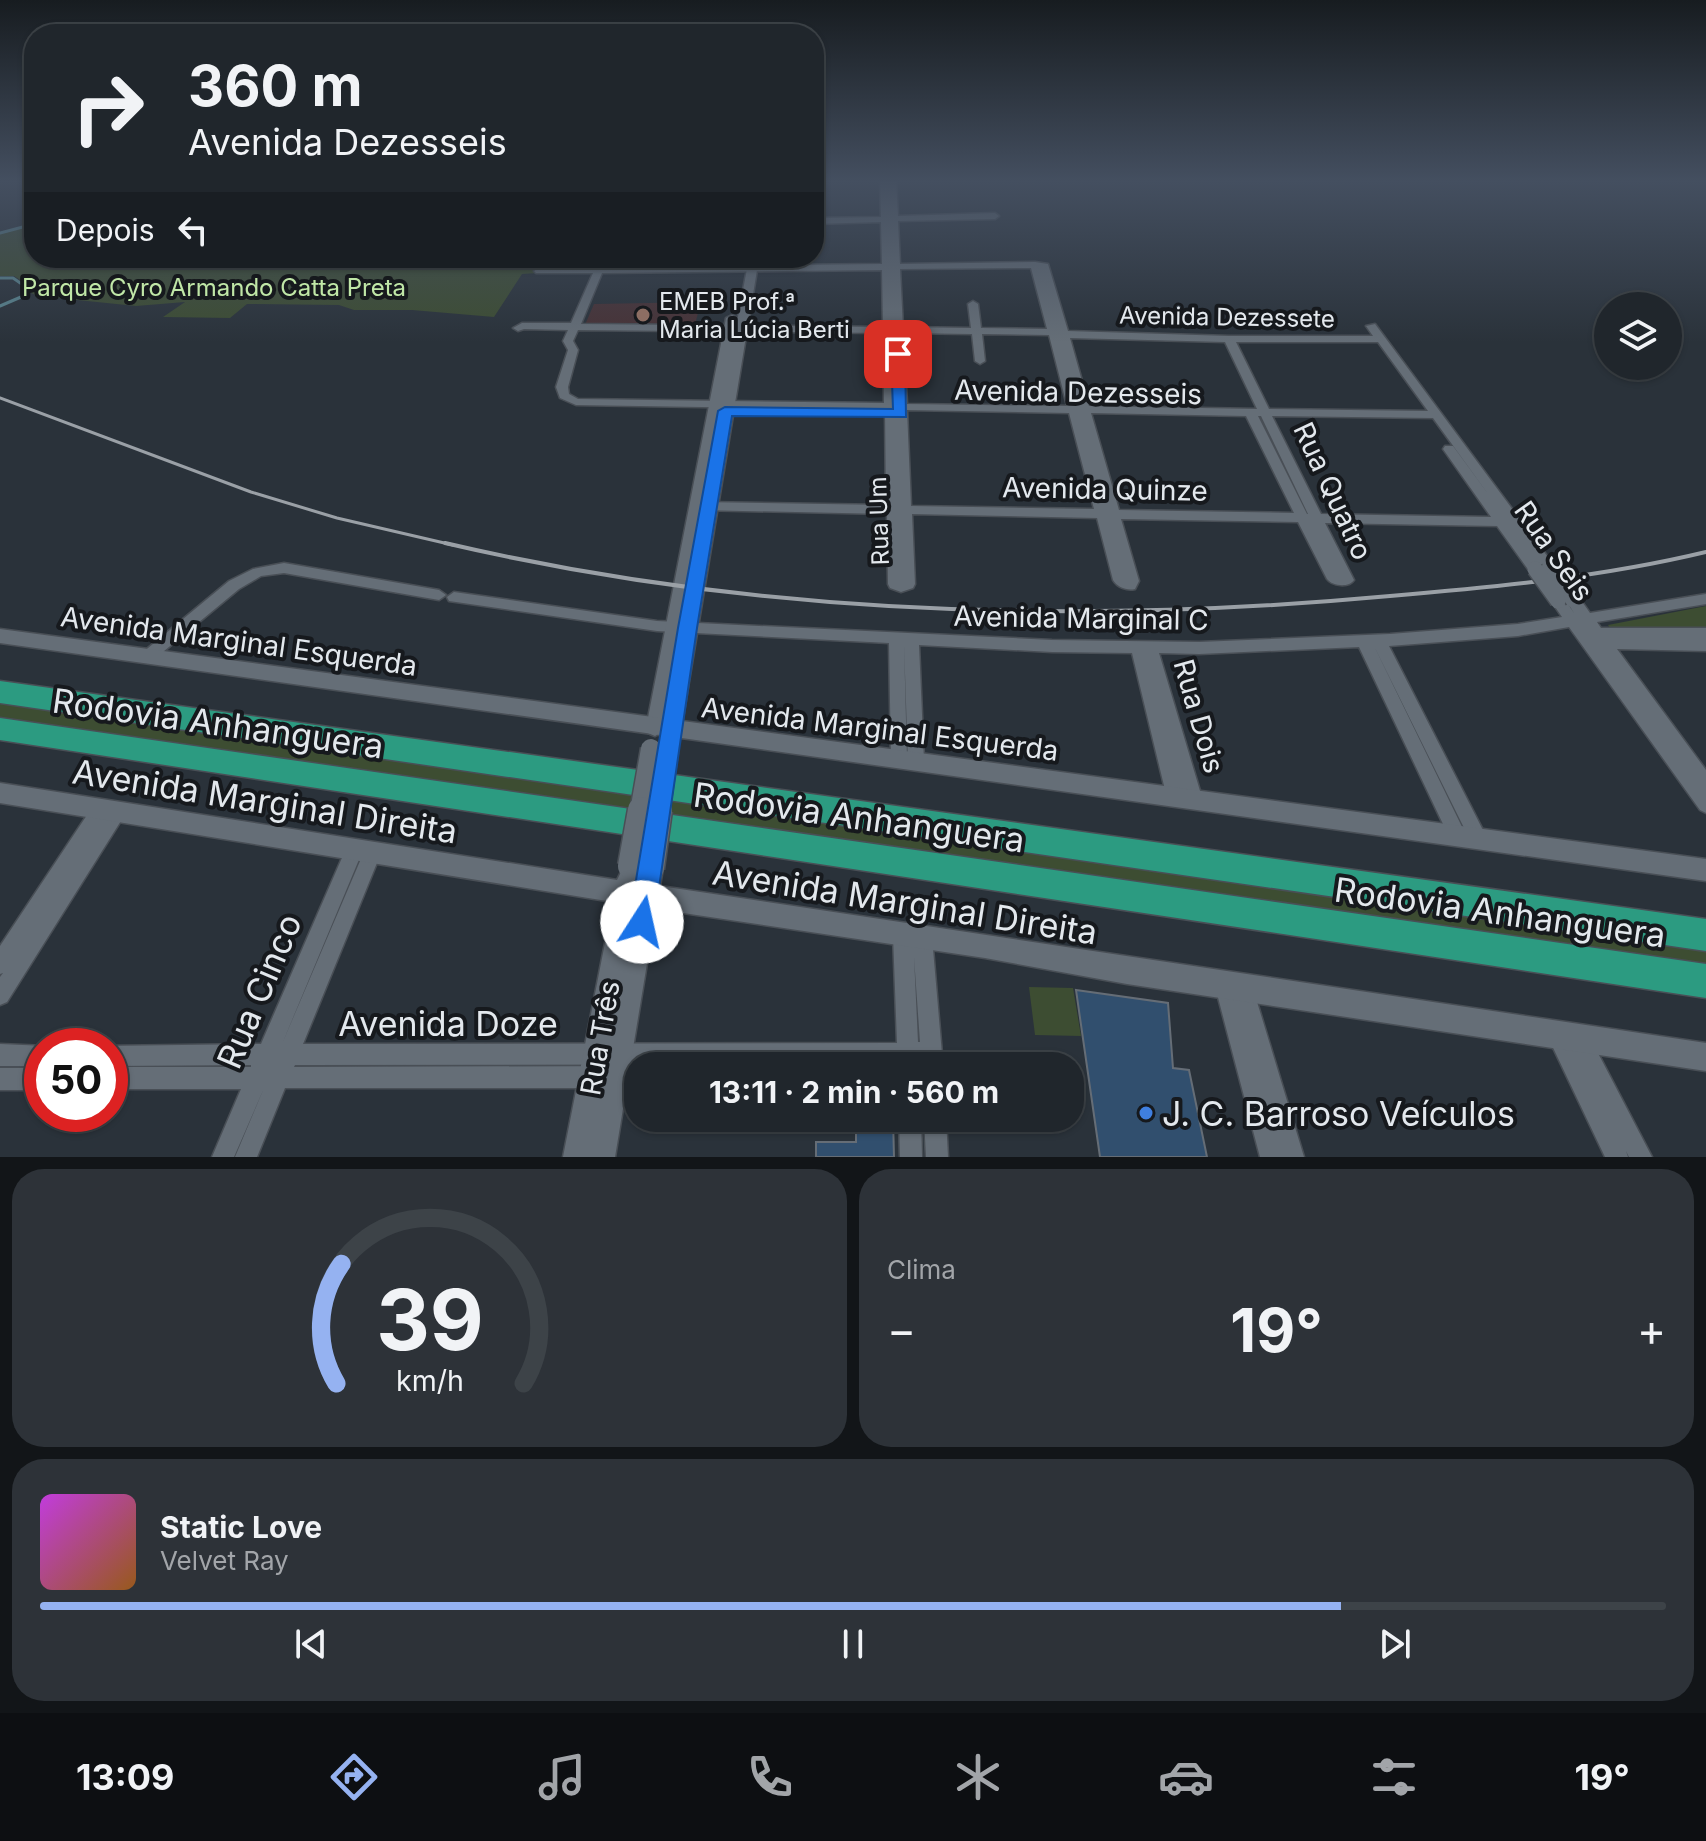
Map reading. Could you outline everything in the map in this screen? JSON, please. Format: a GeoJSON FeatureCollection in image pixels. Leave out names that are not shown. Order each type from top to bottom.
{"type":"FeatureCollection","features":[{"type":"Feature","properties":{"kind":"highway","name":"Rodovia Anhanguera"},"geometry":{"type":"LineString","coordinates":[[0,692],[1706,935]]}},
{"type":"Feature","properties":{"kind":"highway","name":"Rodovia Anhanguera"},"geometry":{"type":"LineString","coordinates":[[0,729],[1706,981]]}},
{"type":"Feature","properties":{"kind":"main road","name":"Avenida Marginal Esquerda"},"geometry":{"type":"LineString","coordinates":[[0,636],[661,740],[907,760],[1706,870]]}},
{"type":"Feature","properties":{"kind":"main road","name":"Rua Três"},"geometry":{"type":"LineString","coordinates":[[600,1157],[661,740]]}},
{"type":"Feature","properties":{"kind":"main road","name":"Avenida Marginal Direita"},"geometry":{"type":"LineString","coordinates":[[0,793],[363,851],[639,881],[912,936],[1706,1057]]}},
{"type":"Feature","properties":{"kind":"main road","name":"Rua Três"},"geometry":{"type":"LineString","coordinates":[[578,1157],[612,1068]]}},
{"type":"Feature","properties":{"kind":"street","name":"Rua Um"},"geometry":{"type":"LineString","coordinates":[[891,234],[899,505],[908,584],[901,587],[895,584],[899,505]]}},
{"type":"Feature","properties":{"kind":"street"},"geometry":{"type":"LineString","coordinates":[[766,268],[1040,267],[1062,335],[1107,510],[1132,581],[1130,585],[1120,580],[1107,510]]}},
{"type":"Feature","properties":{"kind":"street"},"geometry":{"type":"LineString","coordinates":[[540,268],[538,272],[602,273],[727,268]]}},
{"type":"Feature","properties":{"kind":"street"},"geometry":{"type":"LineString","coordinates":[[602,273],[603,268]]}},
{"type":"Feature","properties":{"kind":"street"},"geometry":{"type":"LineString","coordinates":[[577,332],[606,268]]}},
{"type":"Feature","properties":{"kind":"street","name":"Rua Três"},"geometry":{"type":"LineString","coordinates":[[661,740],[702,502],[748,268]]}},
{"type":"Feature","properties":{"kind":"street"},"geometry":{"type":"LineString","coordinates":[[973,304],[980,361]]}},
{"type":"Feature","properties":{"kind":"street","name":"Avenida Dezessete"},"geometry":{"type":"LineString","coordinates":[[577,332],[893,332],[1229,339],[1374,336]]}},
{"type":"Feature","properties":{"kind":"street","name":"Avenida Dezesseis"},"geometry":{"type":"LineString","coordinates":[[577,332],[562,387],[564,396],[576,402],[720,408],[1433,418]]}},
{"type":"Feature","properties":{"kind":"street","name":"Rua Seis"},"geometry":{"type":"LineString","coordinates":[[1374,336],[1588,632],[1706,783]]}},
{"type":"Feature","properties":{"kind":"street","name":"Rua Quatro"},"geometry":{"type":"LineString","coordinates":[[1229,339],[1258,416],[1334,567]]}},
{"type":"Feature","properties":{"kind":"street","name":"Avenida Quinze"},"geometry":{"type":"LineString","coordinates":[[702,502],[1504,517]]}},
{"type":"Feature","properties":{"kind":"street","name":"Avenida Marginal C"},"geometry":{"type":"LineString","coordinates":[[147,657],[234,585],[258,572],[284,568],[446,596],[680,628],[1144,647],[1371,641],[1518,630],[1588,632],[1706,599]]}},
{"type":"Feature","properties":{"kind":"street"},"geometry":{"type":"LineString","coordinates":[[1588,632],[1706,634]]}},
{"type":"Feature","properties":{"kind":"street"},"geometry":{"type":"LineString","coordinates":[[1588,632],[1706,645]]}},
{"type":"Feature","properties":{"kind":"street","name":"Rua Seis"},"geometry":{"type":"LineString","coordinates":[[1588,632],[1706,805]]}},
{"type":"Feature","properties":{"kind":"street"},"geometry":{"type":"LineString","coordinates":[[904,638],[907,760]]}},
{"type":"Feature","properties":{"kind":"street"},"geometry":{"type":"LineString","coordinates":[[1371,641],[1468,838]]}},
{"type":"Feature","properties":{"kind":"street","name":"Rua Dois"},"geometry":{"type":"LineString","coordinates":[[1144,647],[1185,799]]}},
{"type":"Feature","properties":{"kind":"street"},"geometry":{"type":"LineString","coordinates":[[0,964],[50,901],[110,810]]}},
{"type":"Feature","properties":{"kind":"street","name":"Rua Cinco"},"geometry":{"type":"LineString","coordinates":[[223,1157],[278,1055],[363,851]]}},
{"type":"Feature","properties":{"kind":"street"},"geometry":{"type":"LineString","coordinates":[[0,995],[50,901]]}},
{"type":"Feature","properties":{"kind":"street"},"geometry":{"type":"LineString","coordinates":[[912,936],[930,1052]]}},
{"type":"Feature","properties":{"kind":"street"},"geometry":{"type":"LineString","coordinates":[[908,1052],[912,936]]}},
{"type":"Feature","properties":{"kind":"street"},"geometry":{"type":"LineString","coordinates":[[1235,987],[1271,1157]]}},
{"type":"Feature","properties":{"kind":"street"},"geometry":{"type":"LineString","coordinates":[[1235,987],[1293,1157]]}},
{"type":"Feature","properties":{"kind":"street"},"geometry":{"type":"LineString","coordinates":[[1568,1037],[1617,1157]]}},
{"type":"Feature","properties":{"kind":"street"},"geometry":{"type":"LineString","coordinates":[[1568,1037],[1641,1157]]}},
{"type":"Feature","properties":{"kind":"street"},"geometry":{"type":"LineString","coordinates":[[0,1055],[24,1055]]}},
{"type":"Feature","properties":{"kind":"street","name":"Avenida Doze"},"geometry":{"type":"LineString","coordinates":[[128,1055],[278,1055],[446,1066],[612,1068]]}},
{"type":"Feature","properties":{"kind":"street","name":"Avenida Doze"},"geometry":{"type":"LineString","coordinates":[[128,1078],[268,1076],[446,1066]]}},
{"type":"Feature","properties":{"kind":"street","name":"Rua Cinco"},"geometry":{"type":"LineString","coordinates":[[246,1157],[268,1076]]}},
{"type":"Feature","properties":{"kind":"street"},"geometry":{"type":"LineString","coordinates":[[0,1079],[24,1079]]}},
{"type":"Feature","properties":{"kind":"street"},"geometry":{"type":"LineString","coordinates":[[910,1132],[911,1157]]}},
{"type":"Feature","properties":{"kind":"street"},"geometry":{"type":"LineString","coordinates":[[936,1132],[937,1157]]}},
{"type":"Feature","properties":{"kind":"shaded area","name":"EMEB Prof.ª Maria Lúcia Berti"},"geometry":{"type":"Polygon","coordinates":[[[701,302],[694,328],[584,327],[594,304],[701,302]]]}},
{"type":"Feature","properties":{"kind":"green space","name":"Parque Cyro Armando Catta Preta"},"geometry":{"type":"Polygon","coordinates":[[[0,234],[24,234],[24,268],[540,268],[538,273],[522,274],[494,317],[412,310],[354,310],[339,305],[247,304],[230,318],[163,317],[185,302],[136,306],[31,293],[33,288],[14,276],[0,276],[0,234]]]}},
{"type":"Feature","properties":{"kind":"green space"},"geometry":{"type":"Polygon","coordinates":[[[1706,606],[1706,631],[1610,628],[1608,625],[1706,606]]]}},
{"type":"Feature","properties":{"kind":"green space"},"geometry":{"type":"Polygon","coordinates":[[[0,699],[1706,944],[1706,971],[0,722],[0,699]]]}},
{"type":"Feature","properties":{"kind":"green space"},"geometry":{"type":"Polygon","coordinates":[[[1029,987],[1073,988],[1081,1036],[1035,1035],[1029,987]]]}},
{"type":"Feature","properties":{"kind":"building","name":"J. C. Barroso Veículos"},"geometry":{"type":"Polygon","coordinates":[[[1076,990],[1168,1003],[1173,1068],[1189,1070],[1207,1157],[1100,1157],[1076,990]]]}},
{"type":"Feature","properties":{"kind":"building"},"geometry":{"type":"Polygon","coordinates":[[[856,1132],[893,1132],[894,1157],[816,1157],[816,1142],[856,1142],[856,1132]]]}},
{"type":"Feature","properties":{"kind":"waterway"},"geometry":{"type":"LineString","coordinates":[[0,278],[13,278],[29,289],[21,297],[0,306]]}},
{"type":"Feature","properties":{"kind":"railway"},"geometry":{"type":"LineString","coordinates":[[0,398],[251,492],[337,518],[453,545]]}},
{"type":"Feature","properties":{"kind":"railway"},"geometry":{"type":"LineString","coordinates":[[445,543],[561,567],[678,586],[797,599],[1034,611],[1272,605],[1430,593],[1588,575],[1706,552]]}},
{"type":"Feature","properties":{"kind":"place","name":"EMEB Prof.ª Maria Lúcia Berti"},"geometry":{"type":"Point","coordinates":[643,315]}},
{"type":"Feature","properties":{"kind":"place","name":"J. C. Barroso Veículos"},"geometry":{"type":"Point","coordinates":[1146,1113]}},
{"type":"Feature","properties":{"kind":"route"},"geometry":{"type":"LineString","coordinates":[[642,922],[687,628],[725,411],[901,413],[898,354]]}}]}
